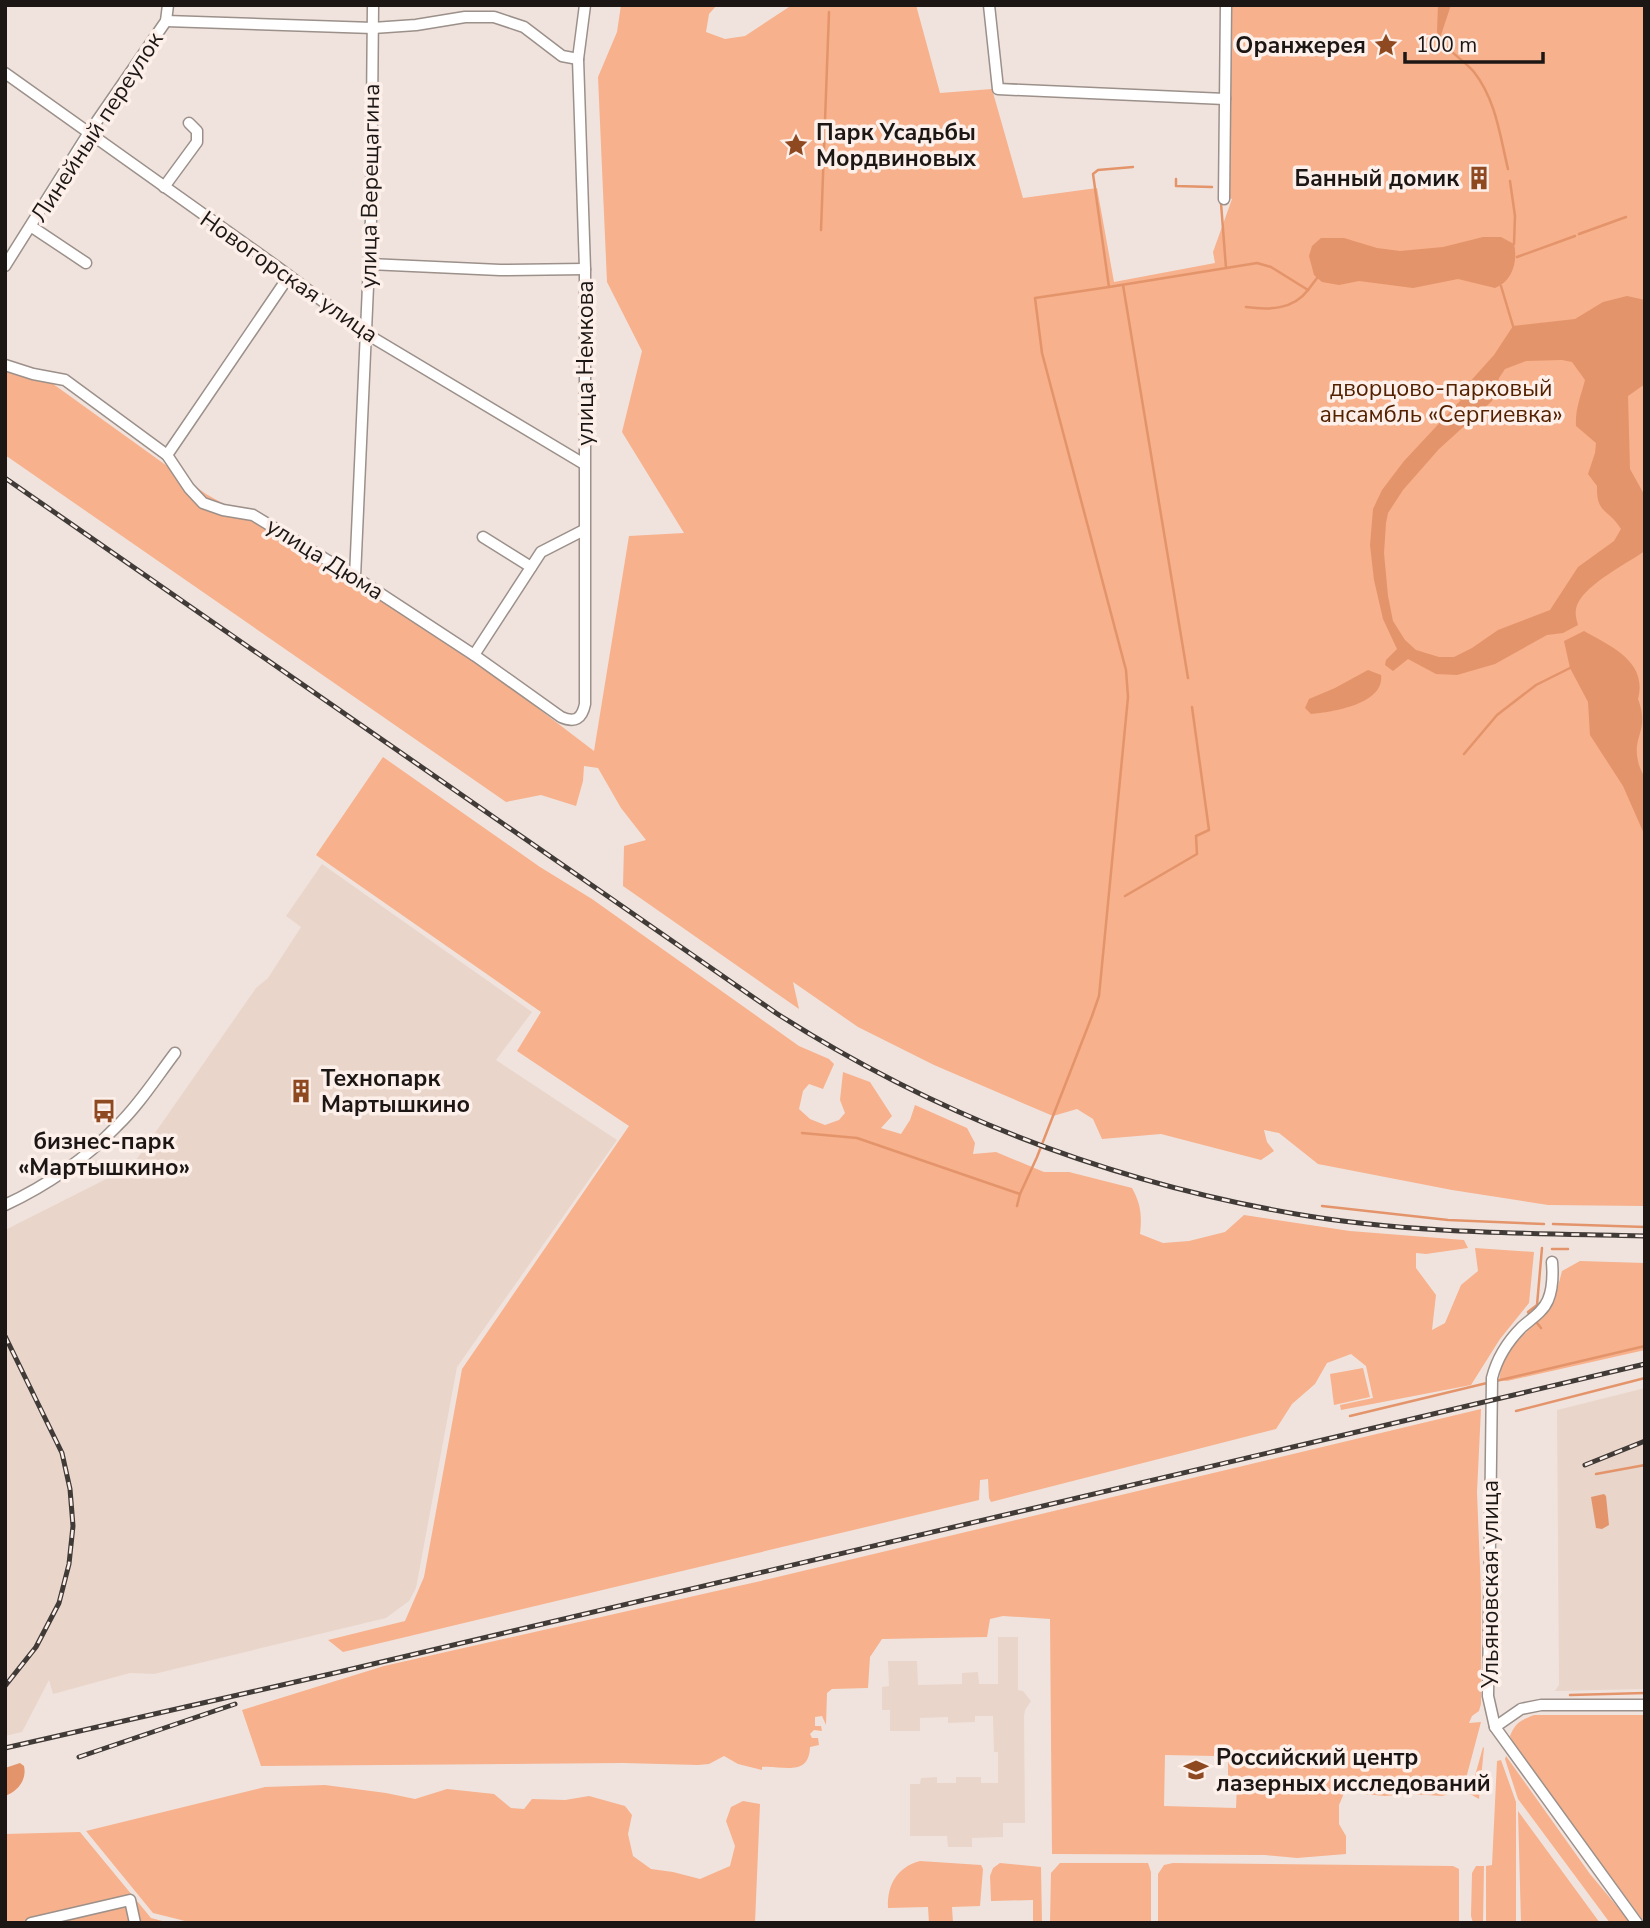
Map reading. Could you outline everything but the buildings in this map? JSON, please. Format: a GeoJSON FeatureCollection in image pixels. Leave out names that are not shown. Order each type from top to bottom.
{"type":"FeatureCollection","features":[{"type":"Feature","properties":{"kind":"street"},"geometry":{"type":"LineString","coordinates":[[168,5],[166,21],[373,28],[494,16],[524,27],[562,56],[578,60]]}},
{"type":"Feature","properties":{"kind":"street","name":"улица Верещагина"},"geometry":{"type":"LineString","coordinates":[[355,577],[369,264],[373,5]]}},
{"type":"Feature","properties":{"kind":"street","name":"улица Немкова"},"geometry":{"type":"LineString","coordinates":[[577,720],[583,713],[584,704],[585,269],[578,60],[585,5]]}},
{"type":"Feature","properties":{"kind":"street"},"geometry":{"type":"LineString","coordinates":[[989,5],[999,89],[1225,99]]}},
{"type":"Feature","properties":{"kind":"street"},"geometry":{"type":"LineString","coordinates":[[1224,199],[1226,5]]}},
{"type":"Feature","properties":{"kind":"street","name":"Линейный переулок"},"geometry":{"type":"LineString","coordinates":[[5,267],[88,134],[166,21]]}},
{"type":"Feature","properties":{"kind":"street","name":"Новогорская улица"},"geometry":{"type":"LineString","coordinates":[[5,73],[365,333],[584,464]]}},
{"type":"Feature","properties":{"kind":"street"},"geometry":{"type":"LineString","coordinates":[[164,187],[197,142],[197,131],[189,124]]}},
{"type":"Feature","properties":{"kind":"street"},"geometry":{"type":"LineString","coordinates":[[32,227],[86,263]]}},
{"type":"Feature","properties":{"kind":"street"},"geometry":{"type":"LineString","coordinates":[[369,264],[500,270],[585,269]]}},
{"type":"Feature","properties":{"kind":"street"},"geometry":{"type":"LineString","coordinates":[[167,455],[289,276]]}},
{"type":"Feature","properties":{"kind":"street","name":"улица Дюма"},"geometry":{"type":"LineString","coordinates":[[5,365],[65,380],[167,455],[189,488],[203,503],[223,510],[253,515],[355,577],[474,655],[561,717],[570,721],[577,720]]}},
{"type":"Feature","properties":{"kind":"street"},"geometry":{"type":"LineString","coordinates":[[474,655],[541,552],[584,530]]}},
{"type":"Feature","properties":{"kind":"street"},"geometry":{"type":"LineString","coordinates":[[483,537],[531,567]]}},
{"type":"Feature","properties":{"kind":"street"},"geometry":{"type":"LineString","coordinates":[[5,1205],[75,1164],[109,1134],[175,1053]]}},
{"type":"Feature","properties":{"kind":"street","name":"Ульяновская улица"},"geometry":{"type":"LineString","coordinates":[[1552,1262],[1553,1277],[1548,1299],[1535,1317],[1508,1343],[1496,1362],[1492,1378],[1488,1696],[1495,1727],[1637,1923]]}},
{"type":"Feature","properties":{"kind":"street"},"geometry":{"type":"LineString","coordinates":[[1495,1727],[1521,1709],[1541,1705],[1645,1705]]}},
{"type":"Feature","properties":{"kind":"street"},"geometry":{"type":"LineString","coordinates":[[31,1923],[130,1900],[135,1923]]}},
{"type":"Feature","properties":{"kind":"shaded area"},"geometry":{"type":"Polygon","coordinates":[[[1438,5],[1451,5],[1440,38],[1437,32],[1438,5]]]}},
{"type":"Feature","properties":{"kind":"shaded area"},"geometry":{"type":"Polygon","coordinates":[[[1483,237],[1501,237],[1514,244],[1513,269],[1506,280],[1495,288],[1458,279],[1413,288],[1359,281],[1339,285],[1322,282],[1314,275],[1309,256],[1312,246],[1321,238],[1344,238],[1377,248],[1400,251],[1443,247],[1483,237]]]}},
{"type":"Feature","properties":{"kind":"shaded area"},"geometry":{"type":"Polygon","coordinates":[[[1627,296],[1645,300],[1645,384],[1628,396],[1630,469],[1645,496],[1645,551],[1608,574],[1583,596],[1577,606],[1578,625],[1563,633],[1547,635],[1495,664],[1457,675],[1436,674],[1408,659],[1393,671],[1385,665],[1386,660],[1397,649],[1383,619],[1374,580],[1370,545],[1373,509],[1382,490],[1404,461],[1460,401],[1467,385],[1494,355],[1513,326],[1575,319],[1603,302],[1627,296]],[[1526,361],[1505,369],[1499,378],[1492,401],[1439,449],[1403,490],[1388,513],[1384,553],[1393,621],[1405,640],[1416,650],[1439,657],[1454,657],[1498,630],[1550,610],[1578,567],[1614,541],[1621,529],[1601,507],[1597,486],[1588,474],[1596,443],[1576,426],[1577,408],[1585,380],[1572,362],[1526,361]]]}},
{"type":"Feature","properties":{"kind":"shaded area"},"geometry":{"type":"Polygon","coordinates":[[[1584,631],[1624,656],[1637,674],[1642,726],[1637,752],[1645,781],[1645,836],[1623,786],[1590,735],[1588,702],[1570,668],[1564,641],[1584,631]]]}},
{"type":"Feature","properties":{"kind":"shaded area"},"geometry":{"type":"Polygon","coordinates":[[[1368,670],[1381,675],[1380,685],[1366,700],[1320,713],[1311,714],[1305,708],[1309,699],[1368,670]]]}},
{"type":"Feature","properties":{"kind":"shaded area"},"geometry":{"type":"Polygon","coordinates":[[[322,864],[532,1012],[496,1060],[617,1140],[457,1367],[416,1588],[409,1601],[386,1618],[154,1674],[130,1673],[53,1694],[49,1680],[22,1732],[5,1736],[5,1230],[132,1166],[256,988],[268,978],[301,927],[286,916],[322,864]]]}},
{"type":"Feature","properties":{"kind":"shaded area"},"geometry":{"type":"Polygon","coordinates":[[[1645,1388],[1645,1689],[1555,1691],[1559,1685],[1557,1410],[1645,1388]]]}},
{"type":"Feature","properties":{"kind":"shaded area"},"geometry":{"type":"Polygon","coordinates":[[[1604,1494],[1609,1525],[1602,1529],[1596,1528],[1591,1497],[1604,1494]]]}},
{"type":"Feature","properties":{"kind":"shaded area"},"geometry":{"type":"Polygon","coordinates":[[[998,1637],[1018,1637],[1018,1690],[1023,1691],[1031,1701],[1024,1716],[1025,1823],[1003,1823],[1003,1837],[972,1838],[972,1847],[948,1847],[947,1836],[910,1836],[910,1784],[920,1784],[921,1778],[937,1777],[937,1783],[956,1783],[956,1777],[981,1777],[981,1783],[998,1783],[998,1752],[994,1752],[993,1716],[975,1716],[975,1722],[948,1723],[948,1717],[920,1718],[920,1731],[890,1731],[890,1710],[882,1710],[882,1687],[889,1686],[888,1661],[917,1661],[918,1685],[962,1684],[962,1673],[978,1672],[979,1684],[998,1684],[998,1637]]]}},
{"type":"Feature","properties":{"kind":"shaded area"},"geometry":{"type":"Polygon","coordinates":[[[20,1763],[25,1771],[23,1780],[18,1788],[5,1796],[5,1768],[20,1763]]]}},
{"type":"Feature","properties":{"kind":"green space","name":"дворцово-парковый ансамбль «Сергиевка»"},"geometry":{"type":"Polygon","coordinates":[[[621,5],[717,5],[709,14],[706,32],[725,39],[745,36],[792,5],[916,5],[940,93],[992,89],[1023,198],[1097,188],[1114,282],[1215,263],[1213,252],[1232,199],[1229,198],[1232,5],[1645,5],[1645,1206],[1548,1205],[1318,1164],[1279,1133],[1264,1130],[1267,1142],[1274,1151],[1261,1160],[1161,1134],[1102,1139],[1093,1119],[1077,1109],[1053,1116],[934,1065],[858,1027],[793,982],[799,1009],[623,886],[624,846],[646,840],[621,808],[598,768],[584,766],[576,806],[541,795],[506,802],[5,455],[5,369],[49,381],[206,494],[396,600],[594,751],[629,536],[684,533],[622,432],[642,351],[607,282],[598,77],[617,32],[621,5]]]}},
{"type":"Feature","properties":{"kind":"green space"},"geometry":{"type":"Polygon","coordinates":[[[383,757],[540,867],[592,899],[799,1046],[829,1059],[834,1064],[823,1089],[809,1084],[803,1091],[799,1109],[810,1119],[825,1125],[839,1120],[845,1113],[840,1100],[843,1072],[870,1082],[892,1116],[881,1128],[901,1134],[915,1105],[967,1128],[975,1143],[973,1154],[996,1152],[1044,1172],[1069,1172],[1132,1188],[1140,1210],[1140,1234],[1163,1243],[1189,1241],[1225,1232],[1244,1215],[1350,1231],[1464,1240],[1468,1248],[1416,1253],[1416,1268],[1436,1295],[1432,1330],[1445,1323],[1461,1285],[1478,1271],[1475,1248],[1534,1252],[1529,1303],[1500,1339],[1471,1385],[1341,1410],[1340,1405],[1373,1398],[1366,1366],[1351,1354],[1327,1363],[1315,1384],[1292,1404],[1276,1429],[991,1502],[988,1479],[980,1480],[979,1500],[343,1652],[328,1640],[405,1621],[424,1577],[462,1369],[629,1126],[517,1051],[541,1012],[316,855],[383,757]]]}},
{"type":"Feature","properties":{"kind":"green space"},"geometry":{"type":"Polygon","coordinates":[[[1580,1261],[1645,1263],[1645,1350],[1507,1381],[1499,1380],[1502,1364],[1512,1347],[1554,1302],[1562,1271],[1580,1261]]]}},
{"type":"Feature","properties":{"kind":"green space"},"geometry":{"type":"Polygon","coordinates":[[[1363,1368],[1370,1397],[1334,1405],[1330,1374],[1363,1368]]]}},
{"type":"Feature","properties":{"kind":"green space"},"geometry":{"type":"Polygon","coordinates":[[[1481,1409],[1477,1492],[1481,1704],[1469,1723],[1481,1722],[1464,1786],[1442,1796],[1385,1796],[1363,1794],[1347,1786],[1339,1805],[1339,1824],[1346,1836],[1346,1854],[1297,1858],[1265,1855],[1052,1854],[1050,1619],[1003,1616],[990,1619],[987,1637],[882,1639],[870,1657],[868,1688],[832,1689],[827,1693],[826,1725],[822,1716],[815,1717],[815,1726],[821,1726],[822,1731],[814,1730],[810,1734],[812,1738],[818,1738],[819,1745],[810,1747],[805,1763],[793,1768],[762,1767],[762,1770],[738,1764],[724,1756],[709,1764],[698,1765],[623,1763],[261,1766],[242,1710],[384,1666],[769,1579],[1481,1409]],[[1214,1753],[1214,1756],[1165,1755],[1164,1806],[1236,1808],[1237,1784],[1228,1784],[1228,1753],[1214,1753]]]}},
{"type":"Feature","properties":{"kind":"green space"},"geometry":{"type":"Polygon","coordinates":[[[1534,1715],[1645,1715],[1645,1923],[1515,1746],[1510,1736],[1514,1728],[1522,1720],[1534,1715]]]}},
{"type":"Feature","properties":{"kind":"green space"},"geometry":{"type":"Polygon","coordinates":[[[1484,1748],[1479,1799],[1470,1794],[1484,1748]]]}},
{"type":"Feature","properties":{"kind":"green space"},"geometry":{"type":"Polygon","coordinates":[[[1506,1756],[1590,1874],[1631,1923],[1610,1923],[1518,1799],[1506,1756]]]}},
{"type":"Feature","properties":{"kind":"green space"},"geometry":{"type":"Polygon","coordinates":[[[1501,1760],[1516,1802],[1516,1923],[1486,1923],[1486,1866],[1492,1865],[1497,1761],[1501,1760]]]}},
{"type":"Feature","properties":{"kind":"green space"},"geometry":{"type":"Polygon","coordinates":[[[325,1785],[415,1799],[447,1789],[494,1794],[511,1808],[524,1809],[532,1799],[565,1800],[589,1796],[625,1806],[632,1815],[628,1834],[633,1856],[651,1869],[700,1879],[730,1866],[735,1846],[726,1821],[731,1807],[743,1801],[760,1804],[755,1923],[193,1923],[153,1913],[86,1831],[265,1787],[325,1785]]]}},
{"type":"Feature","properties":{"kind":"green space"},"geometry":{"type":"Polygon","coordinates":[[[1518,1811],[1600,1923],[1521,1923],[1518,1811]]]}},
{"type":"Feature","properties":{"kind":"green space"},"geometry":{"type":"Polygon","coordinates":[[[80,1832],[151,1918],[170,1923],[5,1923],[5,1834],[80,1832]]]}},
{"type":"Feature","properties":{"kind":"green space"},"geometry":{"type":"Polygon","coordinates":[[[920,1861],[981,1865],[980,1906],[952,1907],[953,1923],[929,1923],[928,1907],[888,1908],[889,1892],[895,1878],[905,1868],[920,1861]]]}},
{"type":"Feature","properties":{"kind":"green space"},"geometry":{"type":"Polygon","coordinates":[[[1000,1863],[1041,1867],[1042,1923],[1033,1923],[1033,1900],[991,1901],[990,1876],[993,1868],[1000,1863]]]}},
{"type":"Feature","properties":{"kind":"green space"},"geometry":{"type":"Polygon","coordinates":[[[1060,1863],[1148,1863],[1151,1872],[1151,1923],[1050,1923],[1051,1873],[1060,1863]]]}},
{"type":"Feature","properties":{"kind":"green space"},"geometry":{"type":"Polygon","coordinates":[[[1164,1865],[1453,1866],[1459,1869],[1459,1923],[1158,1923],[1158,1874],[1164,1865]]]}},
{"type":"Feature","properties":{"kind":"green space"},"geometry":{"type":"Polygon","coordinates":[[[1476,1866],[1484,1866],[1483,1923],[1473,1923],[1471,1916],[1472,1873],[1476,1866]]]}},
{"type":"Feature","properties":{"kind":"waterway"},"geometry":{"type":"LineString","coordinates":[[821,230],[829,12]]}},
{"type":"Feature","properties":{"kind":"waterway"},"geometry":{"type":"LineString","coordinates":[[1440,38],[1447,48],[1474,72],[1487,94],[1508,169]]}},
{"type":"Feature","properties":{"kind":"waterway"},"geometry":{"type":"LineString","coordinates":[[1133,167],[1098,170],[1093,174],[1109,287],[1257,263],[1271,267],[1308,290],[1317,278]]}},
{"type":"Feature","properties":{"kind":"waterway"},"geometry":{"type":"LineString","coordinates":[[1176,179],[1176,186],[1212,187]]}},
{"type":"Feature","properties":{"kind":"waterway"},"geometry":{"type":"LineString","coordinates":[[1510,181],[1515,216],[1514,244]]}},
{"type":"Feature","properties":{"kind":"waterway"},"geometry":{"type":"LineString","coordinates":[[1221,203],[1226,268]]}},
{"type":"Feature","properties":{"kind":"waterway"},"geometry":{"type":"LineString","coordinates":[[1579,234],[1626,217]]}},
{"type":"Feature","properties":{"kind":"waterway"},"geometry":{"type":"LineString","coordinates":[[1517,257],[1575,236]]}},
{"type":"Feature","properties":{"kind":"waterway"},"geometry":{"type":"LineString","coordinates":[[1123,285],[1188,678]]}},
{"type":"Feature","properties":{"kind":"waterway"},"geometry":{"type":"LineString","coordinates":[[1501,286],[1513,326]]}},
{"type":"Feature","properties":{"kind":"waterway"},"geometry":{"type":"LineString","coordinates":[[802,1133],[857,1138],[1020,1194],[1092,1016],[1099,996],[1128,697],[1126,670],[1042,353],[1035,298],[1109,287]]}},
{"type":"Feature","properties":{"kind":"waterway"},"geometry":{"type":"LineString","coordinates":[[1246,307],[1288,305],[1308,290]]}},
{"type":"Feature","properties":{"kind":"waterway"},"geometry":{"type":"LineString","coordinates":[[1464,754],[1497,715],[1536,685],[1570,668]]}},
{"type":"Feature","properties":{"kind":"waterway"},"geometry":{"type":"LineString","coordinates":[[1125,896],[1197,854],[1196,836],[1209,830],[1192,707]]}},
{"type":"Feature","properties":{"kind":"waterway"},"geometry":{"type":"LineString","coordinates":[[1017,1206],[1020,1194]]}},
{"type":"Feature","properties":{"kind":"waterway"},"geometry":{"type":"LineString","coordinates":[[1322,1206],[1448,1220],[1544,1224]]}},
{"type":"Feature","properties":{"kind":"waterway"},"geometry":{"type":"LineString","coordinates":[[1553,1224],[1645,1227]]}},
{"type":"Feature","properties":{"kind":"waterway"},"geometry":{"type":"LineString","coordinates":[[1530,1315],[1528,1312],[1537,1305],[1542,1248]]}},
{"type":"Feature","properties":{"kind":"waterway"},"geometry":{"type":"LineString","coordinates":[[1552,1249],[1568,1249]]}},
{"type":"Feature","properties":{"kind":"waterway"},"geometry":{"type":"LineString","coordinates":[[1537,1323],[1541,1328]]}},
{"type":"Feature","properties":{"kind":"waterway"},"geometry":{"type":"LineString","coordinates":[[1496,1381],[1645,1346]]}},
{"type":"Feature","properties":{"kind":"waterway"},"geometry":{"type":"LineString","coordinates":[[1516,1411],[1645,1378]]}},
{"type":"Feature","properties":{"kind":"waterway"},"geometry":{"type":"LineString","coordinates":[[1350,1416],[1487,1383]]}},
{"type":"Feature","properties":{"kind":"waterway"},"geometry":{"type":"LineString","coordinates":[[1596,1474],[1645,1465]]}},
{"type":"Feature","properties":{"kind":"waterway"},"geometry":{"type":"LineString","coordinates":[[1570,1695],[1645,1693]]}},
{"type":"Feature","properties":{"kind":"railway"},"geometry":{"type":"LineString","coordinates":[[5,478],[776,1013],[836,1050],[962,1113],[1026,1140],[1092,1163],[1159,1183],[1296,1214],[1426,1229],[1645,1236]]}},
{"type":"Feature","properties":{"kind":"railway"},"geometry":{"type":"LineString","coordinates":[[5,1336],[62,1453],[70,1489],[73,1526],[69,1564],[59,1603],[36,1647],[5,1686]]}},
{"type":"Feature","properties":{"kind":"railway"},"geometry":{"type":"LineString","coordinates":[[5,1748],[339,1672],[1645,1364]]}},
{"type":"Feature","properties":{"kind":"railway"},"geometry":{"type":"LineString","coordinates":[[1585,1465],[1645,1441]]}},
{"type":"Feature","properties":{"kind":"railway"},"geometry":{"type":"LineString","coordinates":[[79,1757],[235,1704]]}},
{"type":"Feature","properties":{"kind":"place","name":"Оранжерея"},"geometry":{"type":"Point","coordinates":[1386,45]}},
{"type":"Feature","properties":{"kind":"place","name":"Парк Усадьбы Мордвиновых"},"geometry":{"type":"Point","coordinates":[796,145]}},
{"type":"Feature","properties":{"kind":"place","name":"Банный домик"},"geometry":{"type":"Point","coordinates":[1479,178]}},
{"type":"Feature","properties":{"kind":"place","name":"Технопарк Мартышкино"},"geometry":{"type":"Point","coordinates":[301,1091]}},
{"type":"Feature","properties":{"kind":"place","name":"бизнес-парк «Мартышкино»"},"geometry":{"type":"Point","coordinates":[104,1111]}},
{"type":"Feature","properties":{"kind":"place","name":"Российский центр лазерных исследований"},"geometry":{"type":"Point","coordinates":[1196,1770]}}]}
